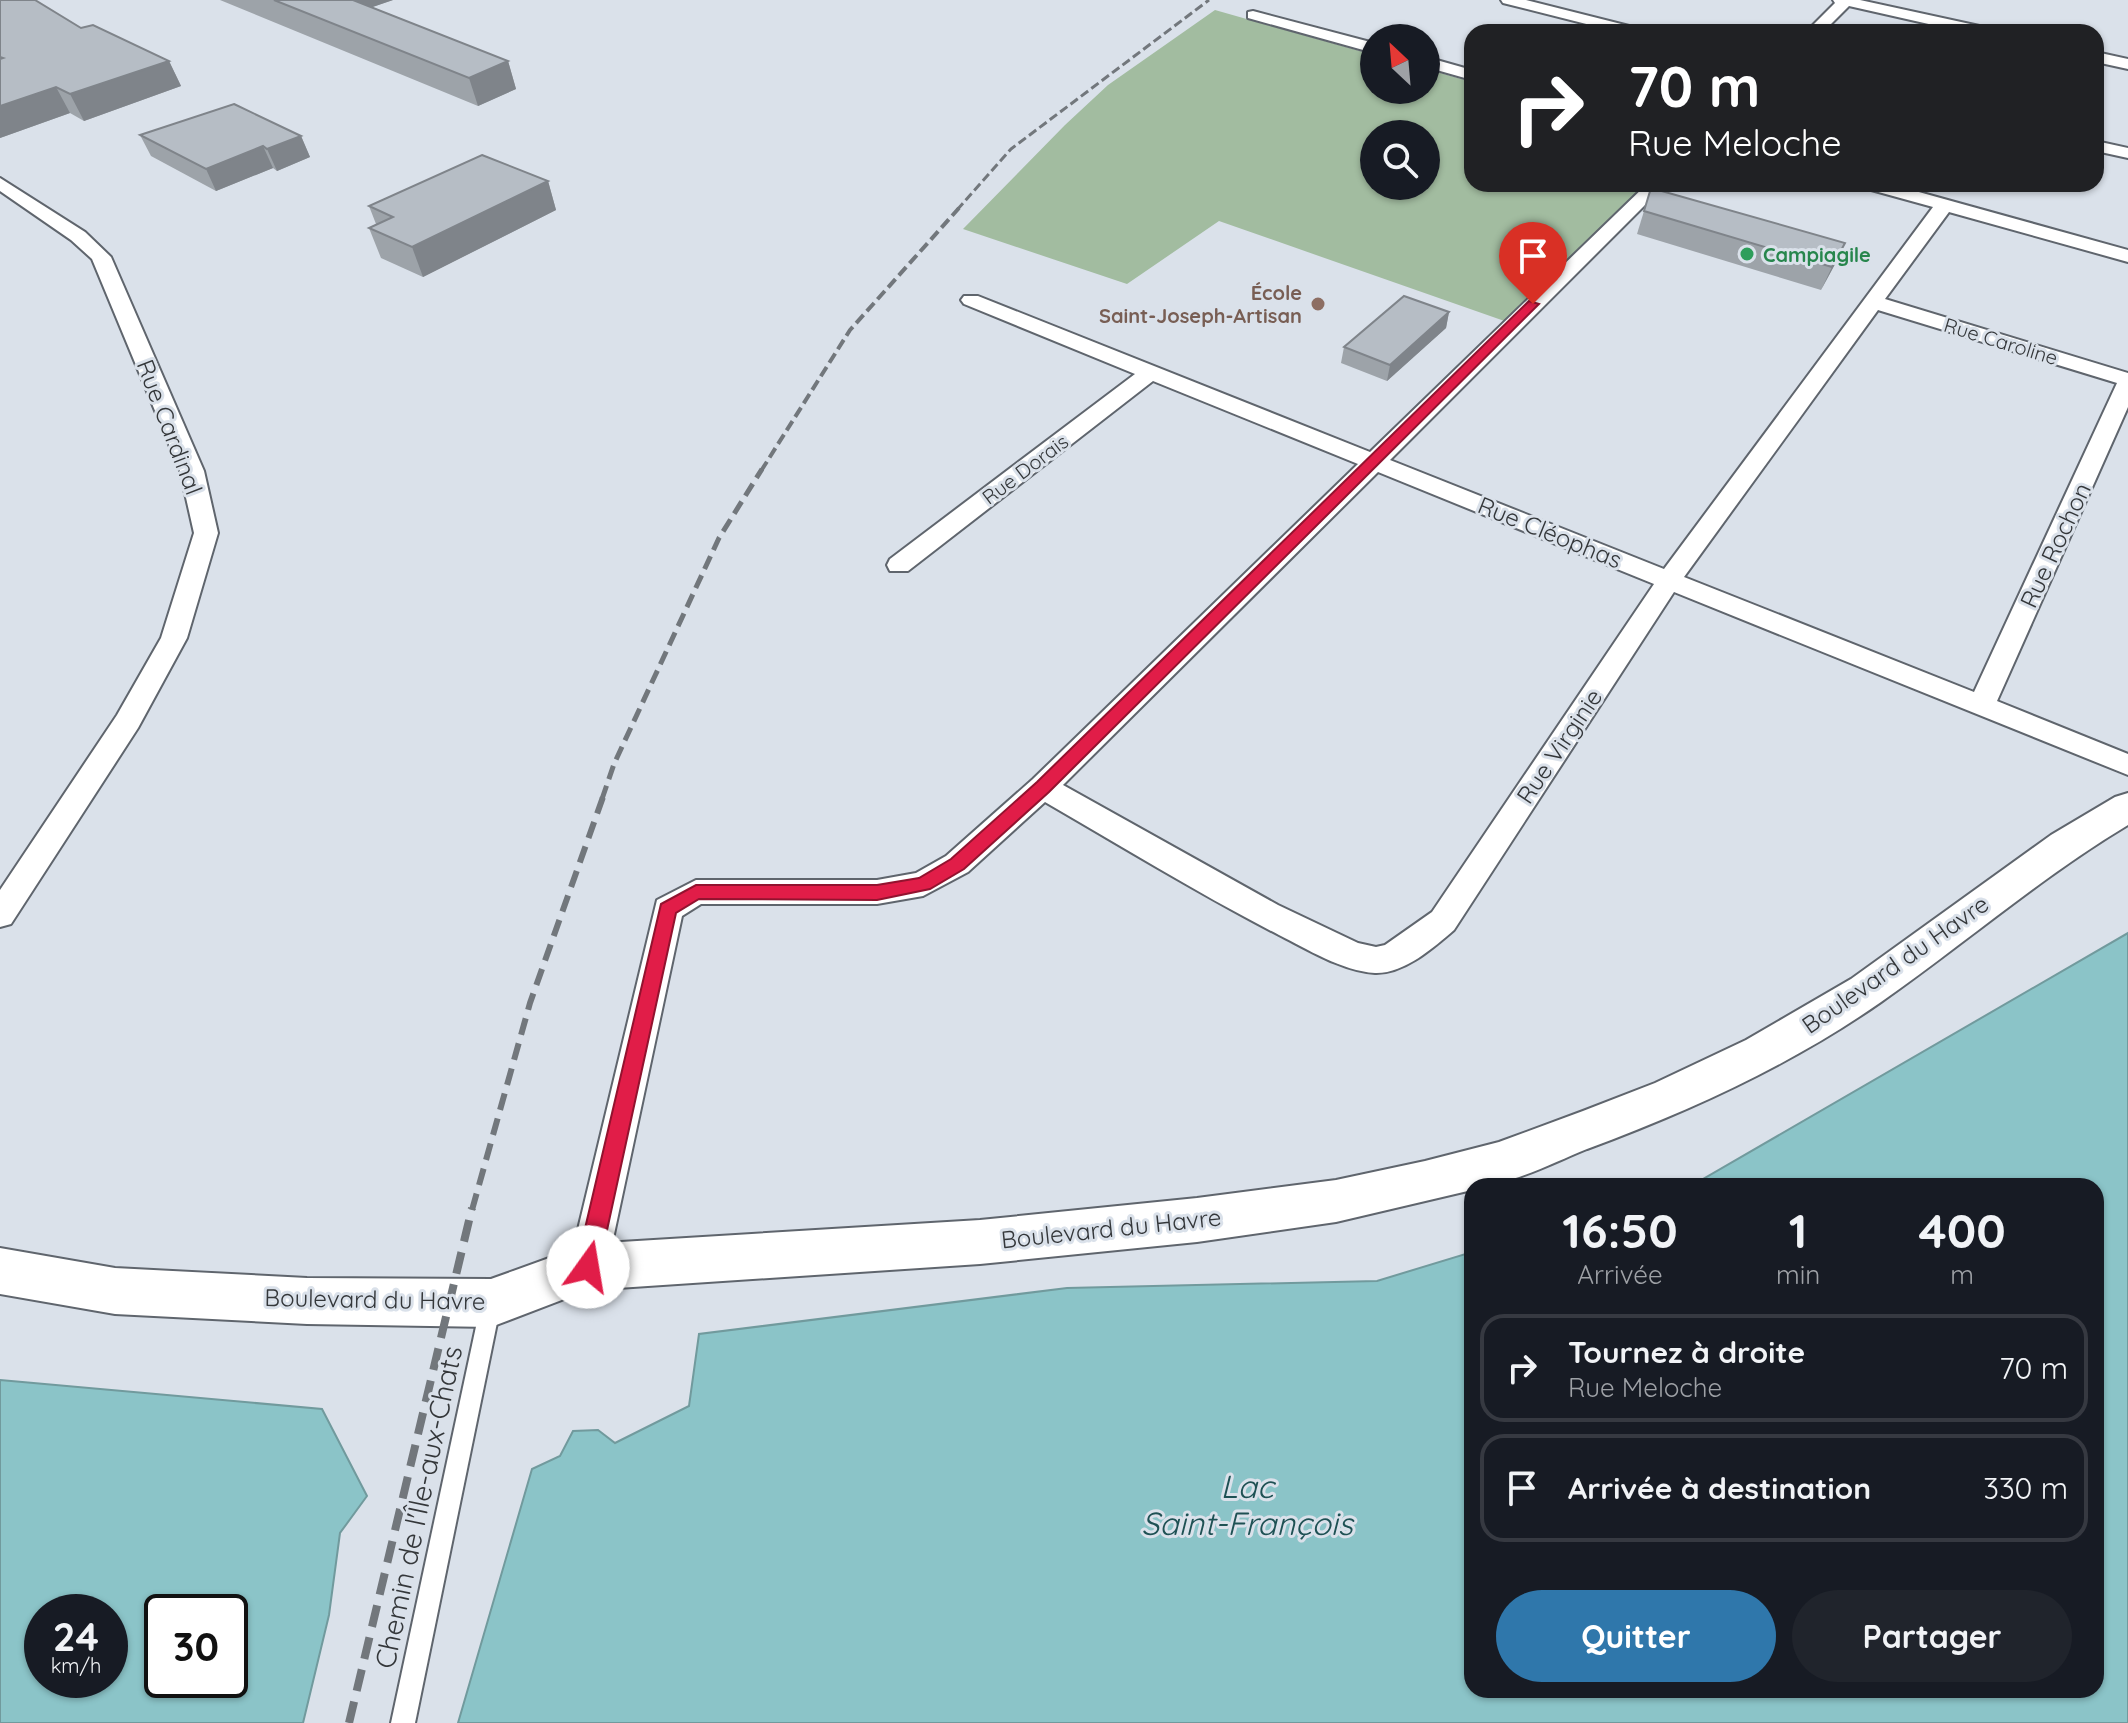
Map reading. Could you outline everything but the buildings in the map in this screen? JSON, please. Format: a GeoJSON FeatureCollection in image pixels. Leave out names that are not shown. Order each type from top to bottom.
{"type":"FeatureCollection","features":[{"type":"Feature","properties":{"kind":"street"},"geometry":{"type":"LineString","coordinates":[[1508,0],[1604,24]]}},
{"type":"Feature","properties":{"kind":"street"},"geometry":{"type":"LineString","coordinates":[[1822,24],[1844,0],[1949,24]]}},
{"type":"Feature","properties":{"kind":"street"},"geometry":{"type":"LineString","coordinates":[[1253,15],[1360,44]]}},
{"type":"Feature","properties":{"kind":"street"},"geometry":{"type":"LineString","coordinates":[[2104,59],[2128,64]]}},
{"type":"Feature","properties":{"kind":"street"},"geometry":{"type":"LineString","coordinates":[[1440,66],[1464,73]]}},
{"type":"Feature","properties":{"kind":"street"},"geometry":{"type":"LineString","coordinates":[[2104,148],[2128,153]]}},
{"type":"Feature","properties":{"kind":"street","name":"Rue Cardinal"},"geometry":{"type":"LineString","coordinates":[[0,183],[78,236],[101,257],[192,471],[206,533],[174,638],[128,721],[0,915]]}},
{"type":"Feature","properties":{"kind":"street"},"geometry":{"type":"LineString","coordinates":[[588,1267],[668,909],[696,892],[877,892],[923,884],[957,864],[1043,787],[1649,192]]}},
{"type":"Feature","properties":{"kind":"street"},"geometry":{"type":"LineString","coordinates":[[1898,192],[2128,256]]}},
{"type":"Feature","properties":{"kind":"street","name":"Rue Virginie"},"geometry":{"type":"LineString","coordinates":[[1043,787],[1323,944],[1375,961],[1415,946],[1443,921],[1669,580],[1944,205]]}},
{"type":"Feature","properties":{"kind":"street","name":"Rue Cléophas"},"geometry":{"type":"LineString","coordinates":[[971,300],[2128,765]]}},
{"type":"Feature","properties":{"kind":"street","name":"Rue Caroline"},"geometry":{"type":"LineString","coordinates":[[1874,302],[2128,382]]}},
{"type":"Feature","properties":{"kind":"street","name":"Rue Dorais"},"geometry":{"type":"LineString","coordinates":[[899,565],[1151,372]]}},
{"type":"Feature","properties":{"kind":"street","name":"Rue Rochon"},"geometry":{"type":"LineString","coordinates":[[1981,706],[2128,382]]}},
{"type":"Feature","properties":{"kind":"street","name":"Boulevard du Havre"},"geometry":{"type":"LineString","coordinates":[[0,1271],[115,1291],[307,1301],[491,1303],[588,1267],[980,1242],[1197,1220],[1336,1201],[1499,1162],[1670,1097],[1761,1053],[1865,991],[2064,845],[2128,807]]}},
{"type":"Feature","properties":{"kind":"lane","name":"Chemin de l'Île-aux-Chats"},"geometry":{"type":"LineString","coordinates":[[403,1723],[491,1303]]}},
{"type":"Feature","properties":{"kind":"green space"},"geometry":{"type":"Polygon","coordinates":[[[1215,10],[1360,51],[1360,104],[1440,104],[1440,73],[1464,80],[1464,192],[1637,192],[1513,324],[1219,221],[1127,284],[963,229],[1108,85],[1215,10]]]}},
{"type":"Feature","properties":{"kind":"water","name":"Lac Saint-François"},"geometry":{"type":"Polygon","coordinates":[[[2128,933],[2128,1723],[458,1723],[532,1469],[560,1456],[573,1431],[598,1430],[615,1443],[689,1406],[699,1334],[1067,1288],[1377,1281],[1464,1254],[1464,1698],[2104,1698],[2104,1178],[1705,1178],[2128,933]]]}},
{"type":"Feature","properties":{"kind":"water"},"geometry":{"type":"Polygon","coordinates":[[[0,1380],[322,1409],[367,1496],[340,1533],[329,1615],[303,1723],[0,1723],[0,1380]]]}},
{"type":"Feature","properties":{"kind":"railway"},"geometry":{"type":"LineString","coordinates":[[957,210],[1011,149],[1209,0]]}},
{"type":"Feature","properties":{"kind":"railway"},"geometry":{"type":"LineString","coordinates":[[761,471],[850,330],[959,208]]}},
{"type":"Feature","properties":{"kind":"railway"},"geometry":{"type":"LineString","coordinates":[[602,799],[614,764],[719,538],[762,469]]}},
{"type":"Feature","properties":{"kind":"railway"},"geometry":{"type":"LineString","coordinates":[[472,1210],[530,1003],[603,797]]}},
{"type":"Feature","properties":{"kind":"railway"},"geometry":{"type":"LineString","coordinates":[[349,1723],[472,1208]]}},
{"type":"Feature","properties":{"kind":"place","name":"Campiagile"},"geometry":{"type":"Point","coordinates":[1747,254]}},
{"type":"Feature","properties":{"kind":"place","name":"École Saint-Joseph-Artisan"},"geometry":{"type":"Point","coordinates":[1318,304]}},
{"type":"Feature","properties":{"kind":"route"},"geometry":{"type":"LineString","coordinates":[[588,1267],[668,909],[696,892],[877,892],[923,884],[957,864],[1043,787],[1533,304]]}}]}
